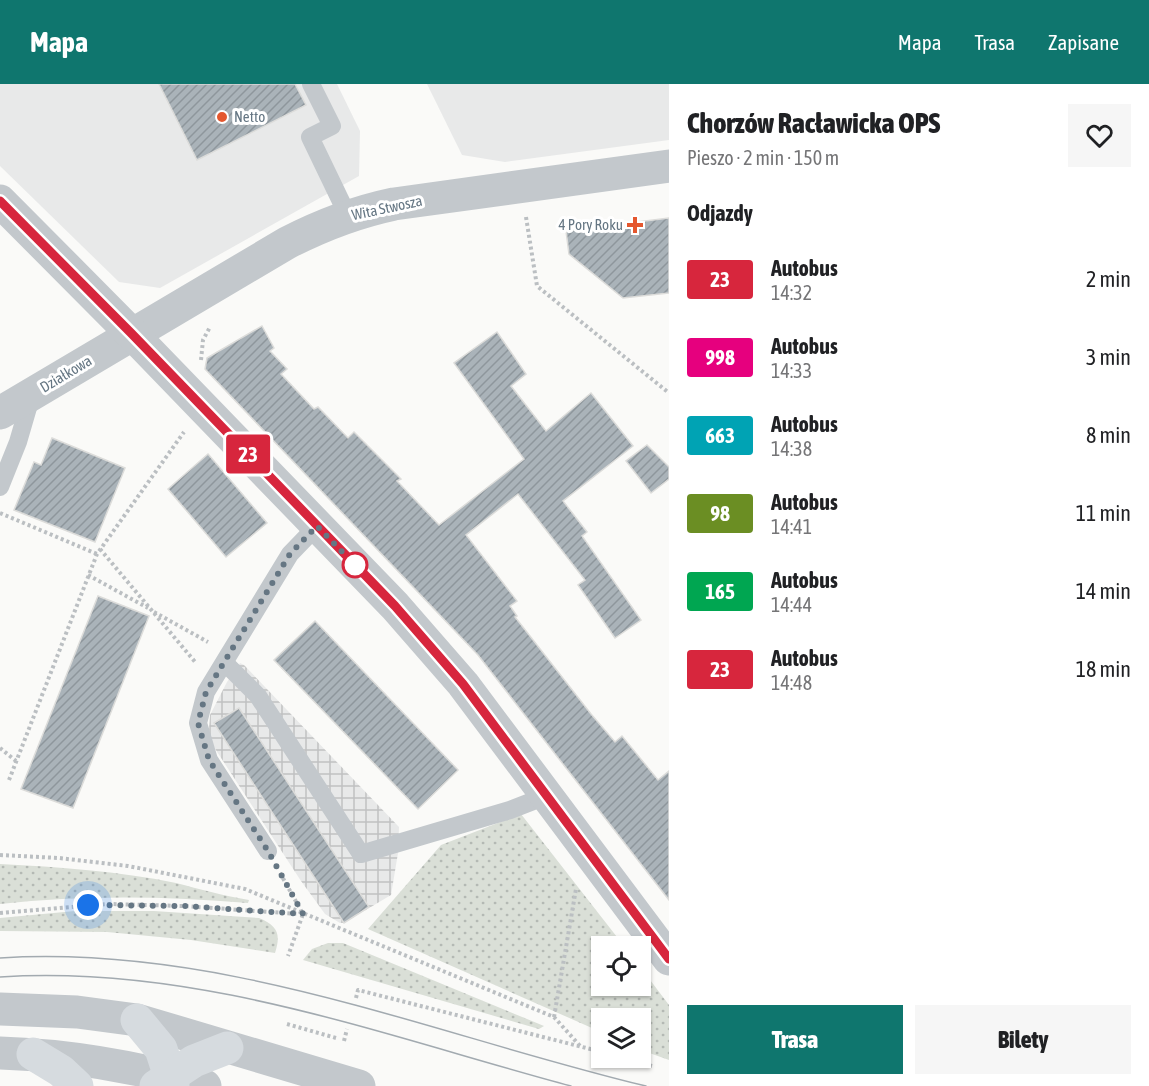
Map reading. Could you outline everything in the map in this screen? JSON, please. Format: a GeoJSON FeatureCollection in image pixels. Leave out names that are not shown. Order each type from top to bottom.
{"type":"FeatureCollection","features":[{"type":"Feature","properties":{"kind":"main road"},"geometry":{"type":"LineString","coordinates":[[137,1020],[161,1049],[166,1083],[194,1061],[227,1048]]}},
{"type":"Feature","properties":{"kind":"main road"},"geometry":{"type":"LineString","coordinates":[[33,1054],[61,1071],[77,1086]]}},
{"type":"Feature","properties":{"kind":"street","name":"Wita Stwosza"},"geometry":{"type":"LineString","coordinates":[[132,334],[287,243],[324,224],[348,216],[394,204],[669,166]]}},
{"type":"Feature","properties":{"kind":"street"},"geometry":{"type":"LineString","coordinates":[[0,201],[395,606],[463,684],[669,958]]}},
{"type":"Feature","properties":{"kind":"street","name":"Działkowa"},"geometry":{"type":"LineString","coordinates":[[0,413],[132,334]]}},
{"type":"Feature","properties":{"kind":"street"},"geometry":{"type":"LineString","coordinates":[[0,1009],[77,1012],[137,1020],[359,1086]]}},
{"type":"Feature","properties":{"kind":"street"},"geometry":{"type":"LineString","coordinates":[[0,1053],[33,1054],[112,1063],[166,1083],[205,1086]]}},
{"type":"Feature","properties":{"kind":"lane"},"geometry":{"type":"LineString","coordinates":[[311,84],[332,126],[310,137],[348,216]]}},
{"type":"Feature","properties":{"kind":"lane"},"geometry":{"type":"LineString","coordinates":[[0,487],[18,442],[32,394]]}},
{"type":"Feature","properties":{"kind":"lane"},"geometry":{"type":"LineString","coordinates":[[268,851],[209,760],[198,723],[206,692],[212,682],[290,554],[317,526]]}},
{"type":"Feature","properties":{"kind":"lane"},"geometry":{"type":"LineString","coordinates":[[227,659],[258,696],[361,854],[510,810],[546,795]]}},
{"type":"Feature","properties":{"kind":"path"},"geometry":{"type":"LineString","coordinates":[[526,217],[537,286],[669,393]]}},
{"type":"Feature","properties":{"kind":"path"},"geometry":{"type":"LineString","coordinates":[[201,361],[203,340],[214,320]]}},
{"type":"Feature","properties":{"kind":"path"},"geometry":{"type":"LineString","coordinates":[[9,780],[97,554],[188,426]]}},
{"type":"Feature","properties":{"kind":"path"},"geometry":{"type":"LineString","coordinates":[[0,513],[97,554]]}},
{"type":"Feature","properties":{"kind":"path"},"geometry":{"type":"LineString","coordinates":[[100,549],[212,682]]}},
{"type":"Feature","properties":{"kind":"path"},"geometry":{"type":"LineString","coordinates":[[88,575],[151,610],[227,659]]}},
{"type":"Feature","properties":{"kind":"path"},"geometry":{"type":"LineString","coordinates":[[0,748],[16,761]]}},
{"type":"Feature","properties":{"kind":"path"},"geometry":{"type":"LineString","coordinates":[[268,851],[303,914],[288,956]]}},
{"type":"Feature","properties":{"kind":"path"},"geometry":{"type":"LineString","coordinates":[[0,855],[58,858],[128,866],[245,889],[554,1017],[581,1047]]}},
{"type":"Feature","properties":{"kind":"path"},"geometry":{"type":"LineString","coordinates":[[554,1017],[576,888]]}},
{"type":"Feature","properties":{"kind":"path"},"geometry":{"type":"LineString","coordinates":[[0,913],[110,904],[184,906],[303,914]]}},
{"type":"Feature","properties":{"kind":"path"},"geometry":{"type":"LineString","coordinates":[[356,998],[358,990],[591,1049]]}},
{"type":"Feature","properties":{"kind":"path"},"geometry":{"type":"LineString","coordinates":[[287,1024],[336,1038]]}},
{"type":"Feature","properties":{"kind":"path"},"geometry":{"type":"LineString","coordinates":[[344,1041],[347,1029]]}},
{"type":"Feature","properties":{"kind":"shaded area"},"geometry":{"type":"Polygon","coordinates":[[[0,84],[337,84],[360,131],[359,176],[160,288],[119,282],[0,166],[0,84]]]}},
{"type":"Feature","properties":{"kind":"shaded area"},"geometry":{"type":"Polygon","coordinates":[[[427,84],[669,84],[669,140],[505,162],[462,155],[427,84]]]}},
{"type":"Feature","properties":{"kind":"shaded area"},"geometry":{"type":"Polygon","coordinates":[[[240,663],[399,827],[398,853],[391,895],[344,923],[325,914],[212,744],[209,730],[210,715],[240,663]]]}},
{"type":"Feature","properties":{"kind":"shaded area"},"geometry":{"type":"Polygon","coordinates":[[[521,814],[616,936],[591,936],[591,996],[651,996],[651,981],[669,1005],[669,1060],[651,1054],[651,1008],[591,1008],[591,1028],[368,929],[441,845],[521,814]]]}},
{"type":"Feature","properties":{"kind":"shaded area"},"geometry":{"type":"Polygon","coordinates":[[[0,864],[132,875],[249,900],[248,903],[155,898],[93,898],[0,904],[0,864]]]}},
{"type":"Feature","properties":{"kind":"shaded area"},"geometry":{"type":"Polygon","coordinates":[[[75,911],[154,911],[259,918],[274,928],[278,941],[275,953],[191,940],[107,932],[0,931],[0,918],[75,911]]]}},
{"type":"Feature","properties":{"kind":"shaded area"},"geometry":{"type":"Polygon","coordinates":[[[328,943],[343,943],[544,1026],[539,1029],[303,960],[312,949],[328,943]]]}},
{"type":"Feature","properties":{"kind":"building","name":"Netto"},"geometry":{"type":"Polygon","coordinates":[[[159,84],[295,84],[306,105],[197,160],[159,84]]]}},
{"type":"Feature","properties":{"kind":"building"},"geometry":{"type":"Polygon","coordinates":[[[669,218],[669,293],[623,298],[569,254],[566,231],[669,218]]]}},
{"type":"Feature","properties":{"kind":"building"},"geometry":{"type":"Polygon","coordinates":[[[262,326],[274,348],[270,351],[287,369],[281,374],[314,409],[318,407],[348,438],[354,432],[401,479],[397,481],[439,525],[524,459],[454,363],[497,332],[526,374],[511,386],[546,431],[591,393],[633,446],[563,501],[587,532],[582,536],[641,620],[615,638],[578,585],[585,580],[518,494],[466,535],[517,601],[510,606],[517,616],[515,617],[615,742],[622,736],[658,780],[669,771],[669,900],[478,655],[205,369],[207,358],[262,326]]]}},
{"type":"Feature","properties":{"kind":"building"},"geometry":{"type":"Polygon","coordinates":[[[52,438],[125,468],[95,542],[14,510],[34,462],[41,465],[52,438]]]}},
{"type":"Feature","properties":{"kind":"building"},"geometry":{"type":"Polygon","coordinates":[[[647,445],[669,467],[669,479],[651,493],[626,461],[647,445]]]}},
{"type":"Feature","properties":{"kind":"building"},"geometry":{"type":"Polygon","coordinates":[[[208,454],[267,523],[226,557],[168,489],[208,454]]]}},
{"type":"Feature","properties":{"kind":"building"},"geometry":{"type":"Polygon","coordinates":[[[98,596],[149,616],[73,808],[21,789],[98,596]]]}},
{"type":"Feature","properties":{"kind":"building"},"geometry":{"type":"Polygon","coordinates":[[[315,621],[458,770],[418,809],[274,660],[315,621]]]}},
{"type":"Feature","properties":{"kind":"building"},"geometry":{"type":"Polygon","coordinates":[[[239,708],[369,907],[344,923],[214,723],[239,708]]]}},
{"type":"Feature","properties":{"kind":"tram line"},"geometry":{"type":"LineString","coordinates":[[0,958],[83,957],[165,965],[247,979],[407,1019],[646,1086]]}},
{"type":"Feature","properties":{"kind":"tram line"},"geometry":{"type":"LineString","coordinates":[[0,977],[73,976],[146,982],[218,993],[360,1026],[571,1086]]}},
{"type":"Feature","properties":{"kind":"bus line","name":"23"},"geometry":{"type":"LineString","coordinates":[[0,201],[395,606],[436,652],[463,684],[669,959]]}},
{"type":"Feature","properties":{"kind":"place","name":"Netto"},"geometry":{"type":"Point","coordinates":[222,117]}},
{"type":"Feature","properties":{"kind":"place","name":"4 Pory Roku"},"geometry":{"type":"Point","coordinates":[635,225]}},
{"type":"Feature","properties":{"kind":"route"},"geometry":{"type":"LineString","coordinates":[[88,905],[184,906],[303,914],[268,851],[209,760],[198,723],[206,692],[290,554],[308,535],[317,526],[358,568],[355,565]]}}]}
